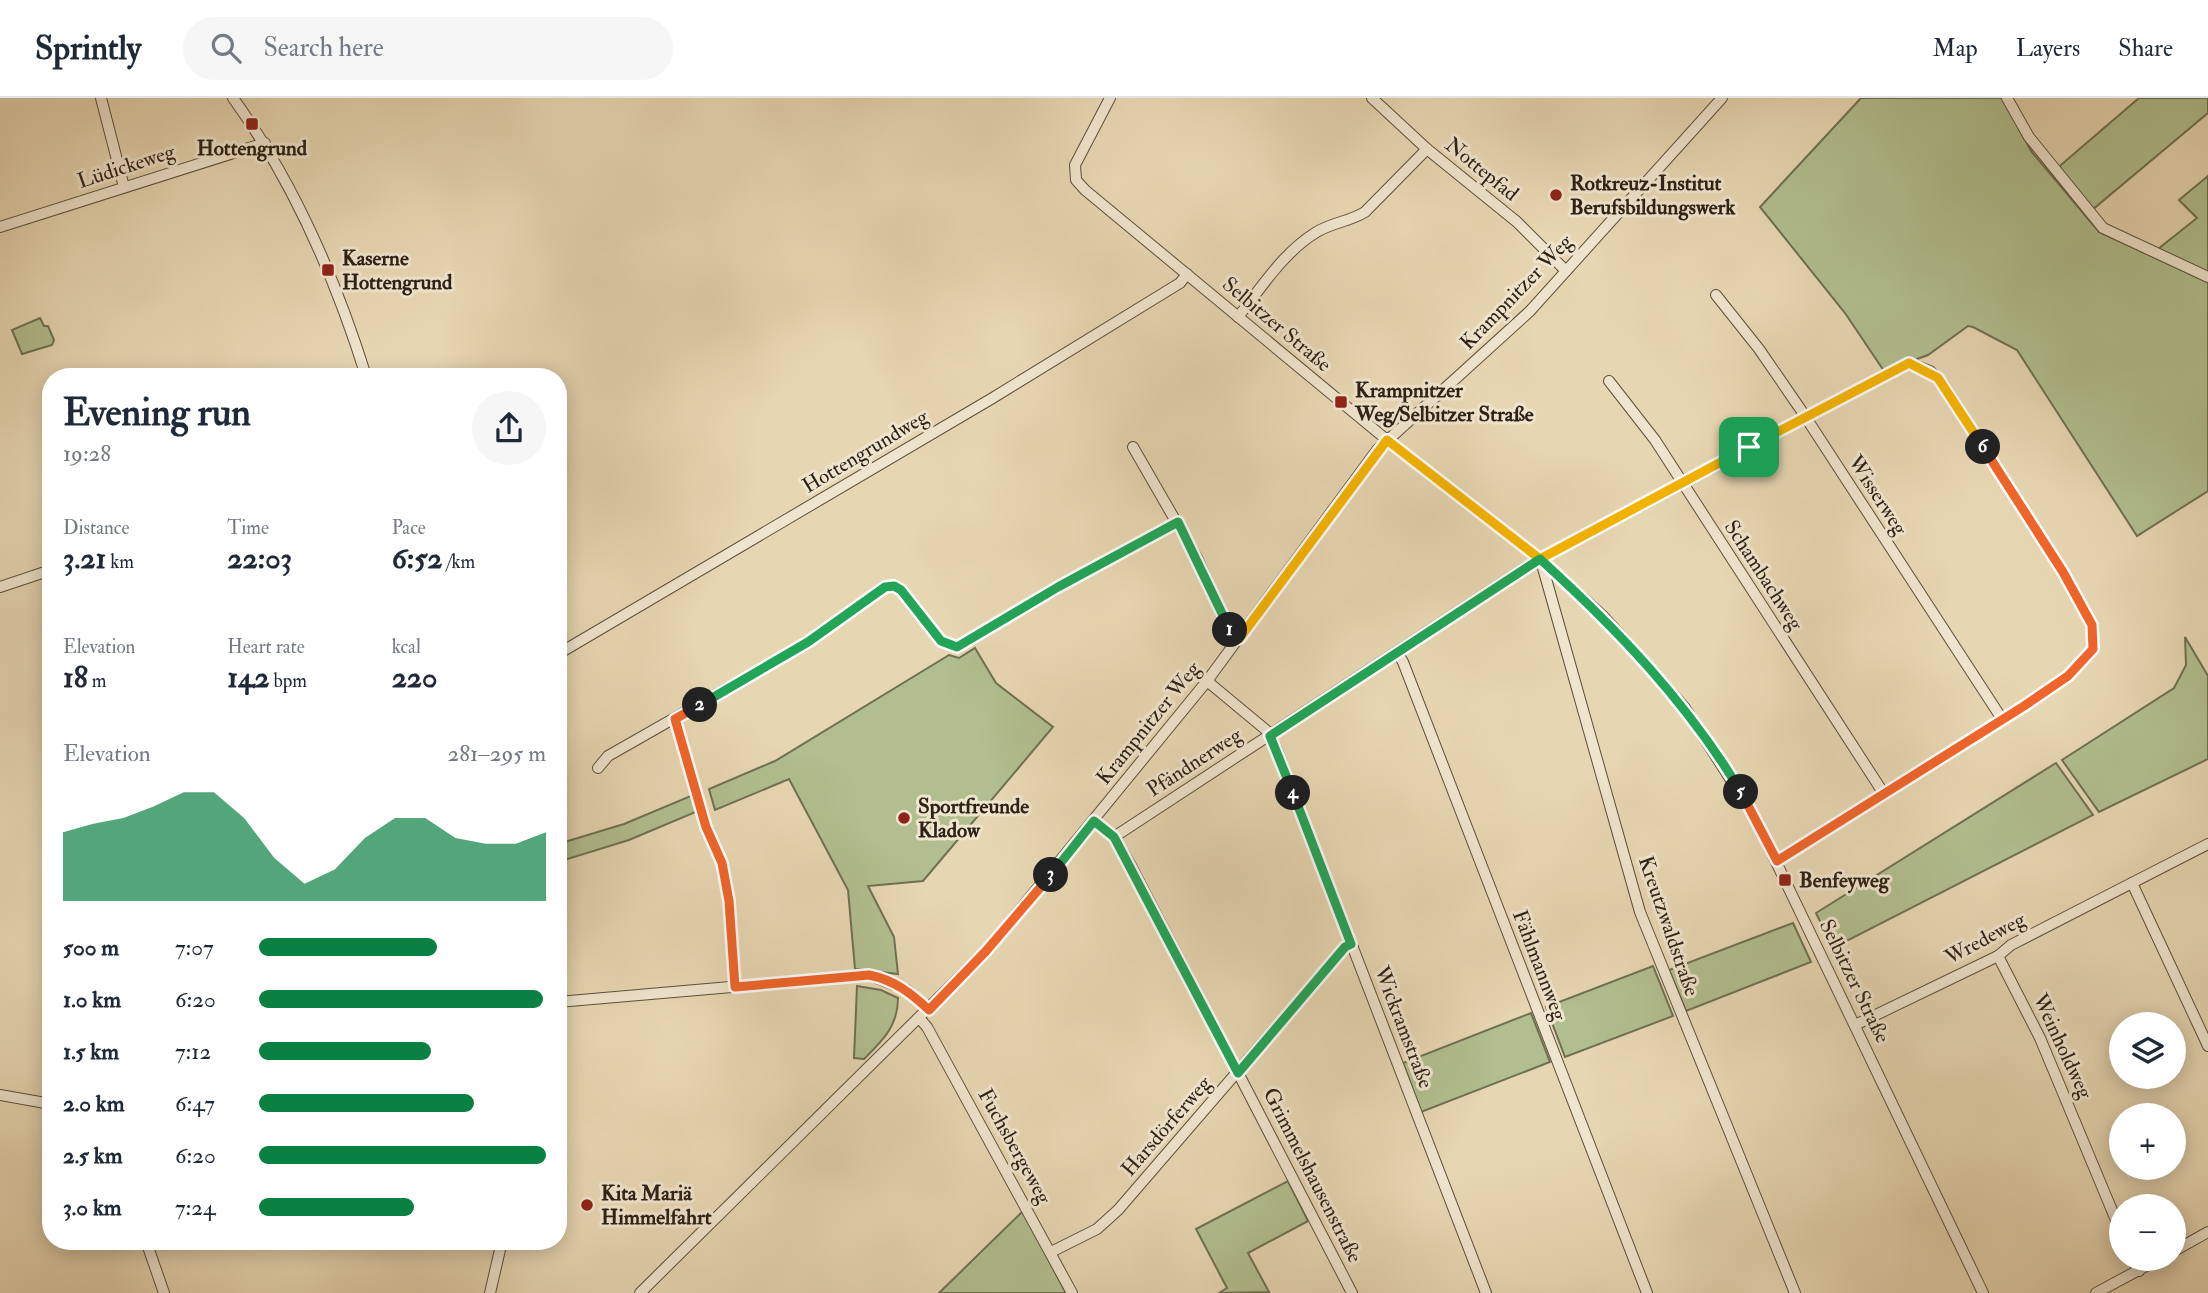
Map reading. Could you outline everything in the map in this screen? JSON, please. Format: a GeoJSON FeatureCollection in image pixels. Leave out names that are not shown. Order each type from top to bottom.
{"type":"FeatureCollection","features":[{"type":"Feature","properties":{"kind":"street"},"geometry":{"type":"LineString","coordinates":[[102,98],[124,187]]}},
{"type":"Feature","properties":{"kind":"street"},"geometry":{"type":"LineString","coordinates":[[233,98],[265,143],[340,296],[363,368]]}},
{"type":"Feature","properties":{"kind":"street","name":"Selbitzer Straße"},"geometry":{"type":"LineString","coordinates":[[1111,98],[1081,151],[1074,174],[1085,190],[1387,440],[1540,559],[1615,628],[1685,708],[1737,787],[1777,861],[1983,1293]]}},
{"type":"Feature","properties":{"kind":"street","name":"Nottepfad"},"geometry":{"type":"LineString","coordinates":[[1372,98],[1427,149],[1517,222],[1566,271]]}},
{"type":"Feature","properties":{"kind":"street","name":"Krampnitzer Weg"},"geometry":{"type":"LineString","coordinates":[[640,1293],[986,951],[1207,681],[1387,440],[1492,347],[1566,271],[1722,98]]}},
{"type":"Feature","properties":{"kind":"street"},"geometry":{"type":"LineString","coordinates":[[2007,98],[2029,137],[2103,228],[2208,277]]}},
{"type":"Feature","properties":{"kind":"street","name":"Lüdickeweg"},"geometry":{"type":"LineString","coordinates":[[0,228],[265,143]]}},
{"type":"Feature","properties":{"kind":"street"},"geometry":{"type":"LineString","coordinates":[[1238,317],[1294,247],[1336,221],[1353,220],[1365,212],[1427,149]]}},
{"type":"Feature","properties":{"kind":"street","name":"Hottengrundweg"},"geometry":{"type":"LineString","coordinates":[[567,649],[991,399],[1180,282],[1187,274]]}},
{"type":"Feature","properties":{"kind":"street","name":"Wisserweg"},"geometry":{"type":"LineString","coordinates":[[1716,295],[1759,349],[1805,417],[2002,719]]}},
{"type":"Feature","properties":{"kind":"street","name":"Pfändnerweg"},"geometry":{"type":"LineString","coordinates":[[1114,837],[1540,559],[1909,363],[1930,371],[1942,384],[2063,572],[2092,625],[2093,649],[2077,669],[2002,719]]}},
{"type":"Feature","properties":{"kind":"street","name":"Schambachweg"},"geometry":{"type":"LineString","coordinates":[[1609,381],[1655,440],[1884,794]]}},
{"type":"Feature","properties":{"kind":"street"},"geometry":{"type":"LineString","coordinates":[[1133,447],[1198,558],[1227,627],[1239,639]]}},
{"type":"Feature","properties":{"kind":"street"},"geometry":{"type":"LineString","coordinates":[[598,768],[608,756],[808,642],[890,585],[901,590],[941,641],[957,647],[1058,587],[1178,522]]}},
{"type":"Feature","properties":{"kind":"street","name":"Kreutzwaldstraße"},"geometry":{"type":"LineString","coordinates":[[1540,559],[1640,912],[1795,1293]]}},
{"type":"Feature","properties":{"kind":"street"},"geometry":{"type":"LineString","coordinates":[[0,587],[42,573]]}},
{"type":"Feature","properties":{"kind":"street","name":"Fählmannweg"},"geometry":{"type":"LineString","coordinates":[[1397,652],[1415,692],[1647,1293]]}},
{"type":"Feature","properties":{"kind":"street","name":"Wickramstraße"},"geometry":{"type":"LineString","coordinates":[[1207,681],[1270,736],[1486,1293]]}},
{"type":"Feature","properties":{"kind":"street"},"geometry":{"type":"LineString","coordinates":[[675,719],[706,827],[724,872],[735,987]]}},
{"type":"Feature","properties":{"kind":"street"},"geometry":{"type":"LineString","coordinates":[[1777,861],[2002,719]]}},
{"type":"Feature","properties":{"kind":"street","name":"Grimmelshausenstraße"},"geometry":{"type":"LineString","coordinates":[[1094,821],[1114,837],[1352,1293]]}},
{"type":"Feature","properties":{"kind":"street","name":"Wredeweg"},"geometry":{"type":"LineString","coordinates":[[1855,1025],[1997,956],[2011,945],[2208,844]]}},
{"type":"Feature","properties":{"kind":"street"},"geometry":{"type":"LineString","coordinates":[[2132,883],[2208,1046]]}},
{"type":"Feature","properties":{"kind":"street","name":"Harsdörferweg"},"geometry":{"type":"LineString","coordinates":[[1051,1252],[1097,1229],[1118,1210],[1345,947],[1351,944]]}},
{"type":"Feature","properties":{"kind":"street","name":"Weinholdweg"},"geometry":{"type":"LineString","coordinates":[[1997,956],[2058,1080],[2109,1203]]}},
{"type":"Feature","properties":{"kind":"street"},"geometry":{"type":"LineString","coordinates":[[567,1001],[869,975],[899,985],[929,1010]]}},
{"type":"Feature","properties":{"kind":"street","name":"Fuchsbergeweg"},"geometry":{"type":"LineString","coordinates":[[920,1019],[927,1027],[1072,1293]]}},
{"type":"Feature","properties":{"kind":"street"},"geometry":{"type":"LineString","coordinates":[[0,1095],[42,1102]]}},
{"type":"Feature","properties":{"kind":"street"},"geometry":{"type":"LineString","coordinates":[[2186,1244],[2208,1232]]}},
{"type":"Feature","properties":{"kind":"street"},"geometry":{"type":"LineString","coordinates":[[149,1250],[164,1293]]}},
{"type":"Feature","properties":{"kind":"street"},"geometry":{"type":"LineString","coordinates":[[490,1293],[500,1250]]}},
{"type":"Feature","properties":{"kind":"street"},"geometry":{"type":"LineString","coordinates":[[2096,1293],[2138,1271]]}},
{"type":"Feature","properties":{"kind":"green space"},"geometry":{"type":"Polygon","coordinates":[[[1861,98],[2003,98],[2031,151],[2099,232],[2208,282],[2208,491],[2137,536],[2017,350],[1973,327],[1968,326],[1928,355],[1884,371],[1845,313],[1760,207],[1861,98]]]}},
{"type":"Feature","properties":{"kind":"green space"},"geometry":{"type":"Polygon","coordinates":[[[2139,98],[2208,98],[2208,113],[2092,210],[2055,170],[2139,98]]]}},
{"type":"Feature","properties":{"kind":"green space"},"geometry":{"type":"Polygon","coordinates":[[[2208,176],[2208,272],[2158,249],[2197,218],[2179,200],[2208,176]]]}},
{"type":"Feature","properties":{"kind":"green space"},"geometry":{"type":"Polygon","coordinates":[[[40,318],[44,326],[48,326],[54,340],[52,345],[22,354],[12,330],[40,318]]]}},
{"type":"Feature","properties":{"kind":"green space"},"geometry":{"type":"Polygon","coordinates":[[[2185,637],[2208,676],[2208,759],[2099,812],[2062,760],[2174,688],[2186,665],[2185,637]]]}},
{"type":"Feature","properties":{"kind":"green space","name":"Sportfreunde Kladow"},"geometry":{"type":"Polygon","coordinates":[[[975,648],[996,683],[1053,727],[923,881],[868,886],[894,937],[898,974],[855,969],[848,890],[789,779],[715,810],[709,789],[775,761],[949,655],[959,658],[975,648]]]}},
{"type":"Feature","properties":{"kind":"green space"},"geometry":{"type":"Polygon","coordinates":[[[2056,763],[2093,815],[1833,948],[1816,913],[2056,763]]]}},
{"type":"Feature","properties":{"kind":"green space"},"geometry":{"type":"Polygon","coordinates":[[[693,795],[698,811],[629,840],[567,859],[567,841],[624,824],[693,795]]]}},
{"type":"Feature","properties":{"kind":"green space"},"geometry":{"type":"Polygon","coordinates":[[[1793,923],[1811,962],[1686,1011],[1669,970],[1793,923]]]}},
{"type":"Feature","properties":{"kind":"green space"},"geometry":{"type":"Polygon","coordinates":[[[1653,966],[1673,1016],[1565,1057],[1546,1007],[1653,966]]]}},
{"type":"Feature","properties":{"kind":"green space"},"geometry":{"type":"Polygon","coordinates":[[[857,986],[881,990],[898,998],[892,1025],[864,1059],[854,1058],[857,986]]]}},
{"type":"Feature","properties":{"kind":"green space"},"geometry":{"type":"Polygon","coordinates":[[[1531,1013],[1550,1062],[1421,1112],[1403,1063],[1531,1013]]]}},
{"type":"Feature","properties":{"kind":"green space"},"geometry":{"type":"Polygon","coordinates":[[[1288,1181],[1308,1221],[1248,1253],[1269,1292],[1219,1293],[1227,1288],[1196,1229],[1288,1181]]]}},
{"type":"Feature","properties":{"kind":"green space"},"geometry":{"type":"Polygon","coordinates":[[[1023,1211],[1066,1293],[939,1293],[1023,1211]]]}},
{"type":"Feature","properties":{"kind":"place","name":"Hottengrund"},"geometry":{"type":"Point","coordinates":[252,124]}},
{"type":"Feature","properties":{"kind":"place","name":"Rotkreuz-Institut Berufsbildungswerk"},"geometry":{"type":"Point","coordinates":[1556,195]}},
{"type":"Feature","properties":{"kind":"place","name":"Kaserne Hottengrund"},"geometry":{"type":"Point","coordinates":[328,270]}},
{"type":"Feature","properties":{"kind":"place","name":"Krampnitzer Weg/Selbitzer Straße"},"geometry":{"type":"Point","coordinates":[1341,402]}},
{"type":"Feature","properties":{"kind":"place","name":"Sportfreunde Kladow"},"geometry":{"type":"Point","coordinates":[904,818]}},
{"type":"Feature","properties":{"kind":"place","name":"Benfeyweg"},"geometry":{"type":"Point","coordinates":[1785,880]}},
{"type":"Feature","properties":{"kind":"place","name":"Kita Mariä Himmelfahrt"},"geometry":{"type":"Point","coordinates":[587,1205]}},
{"type":"Feature","properties":{"kind":"route"},"geometry":{"type":"LineString","coordinates":[[1749,447],[1540,559],[1400,447],[1387,440],[1239,639],[1227,627],[1198,558],[1178,522],[1164,527],[957,647],[941,641],[901,590],[890,585],[885,587],[808,642],[675,719],[706,827],[722,863],[729,901],[735,987],[754,986],[765,982],[869,975],[880,977],[907,990],[929,1010],[1008,926],[1094,821],[1114,837],[1130,864],[1238,1073],[1241,1066],[1345,947],[1351,944],[1270,736],[1540,559],[1604,617],[1685,708],[1713,747],[1777,861],[2024,706],[2068,676],[2089,656],[2094,643],[2092,625],[2063,572],[1942,384],[1930,371],[1909,363],[1749,447]]}}]}
